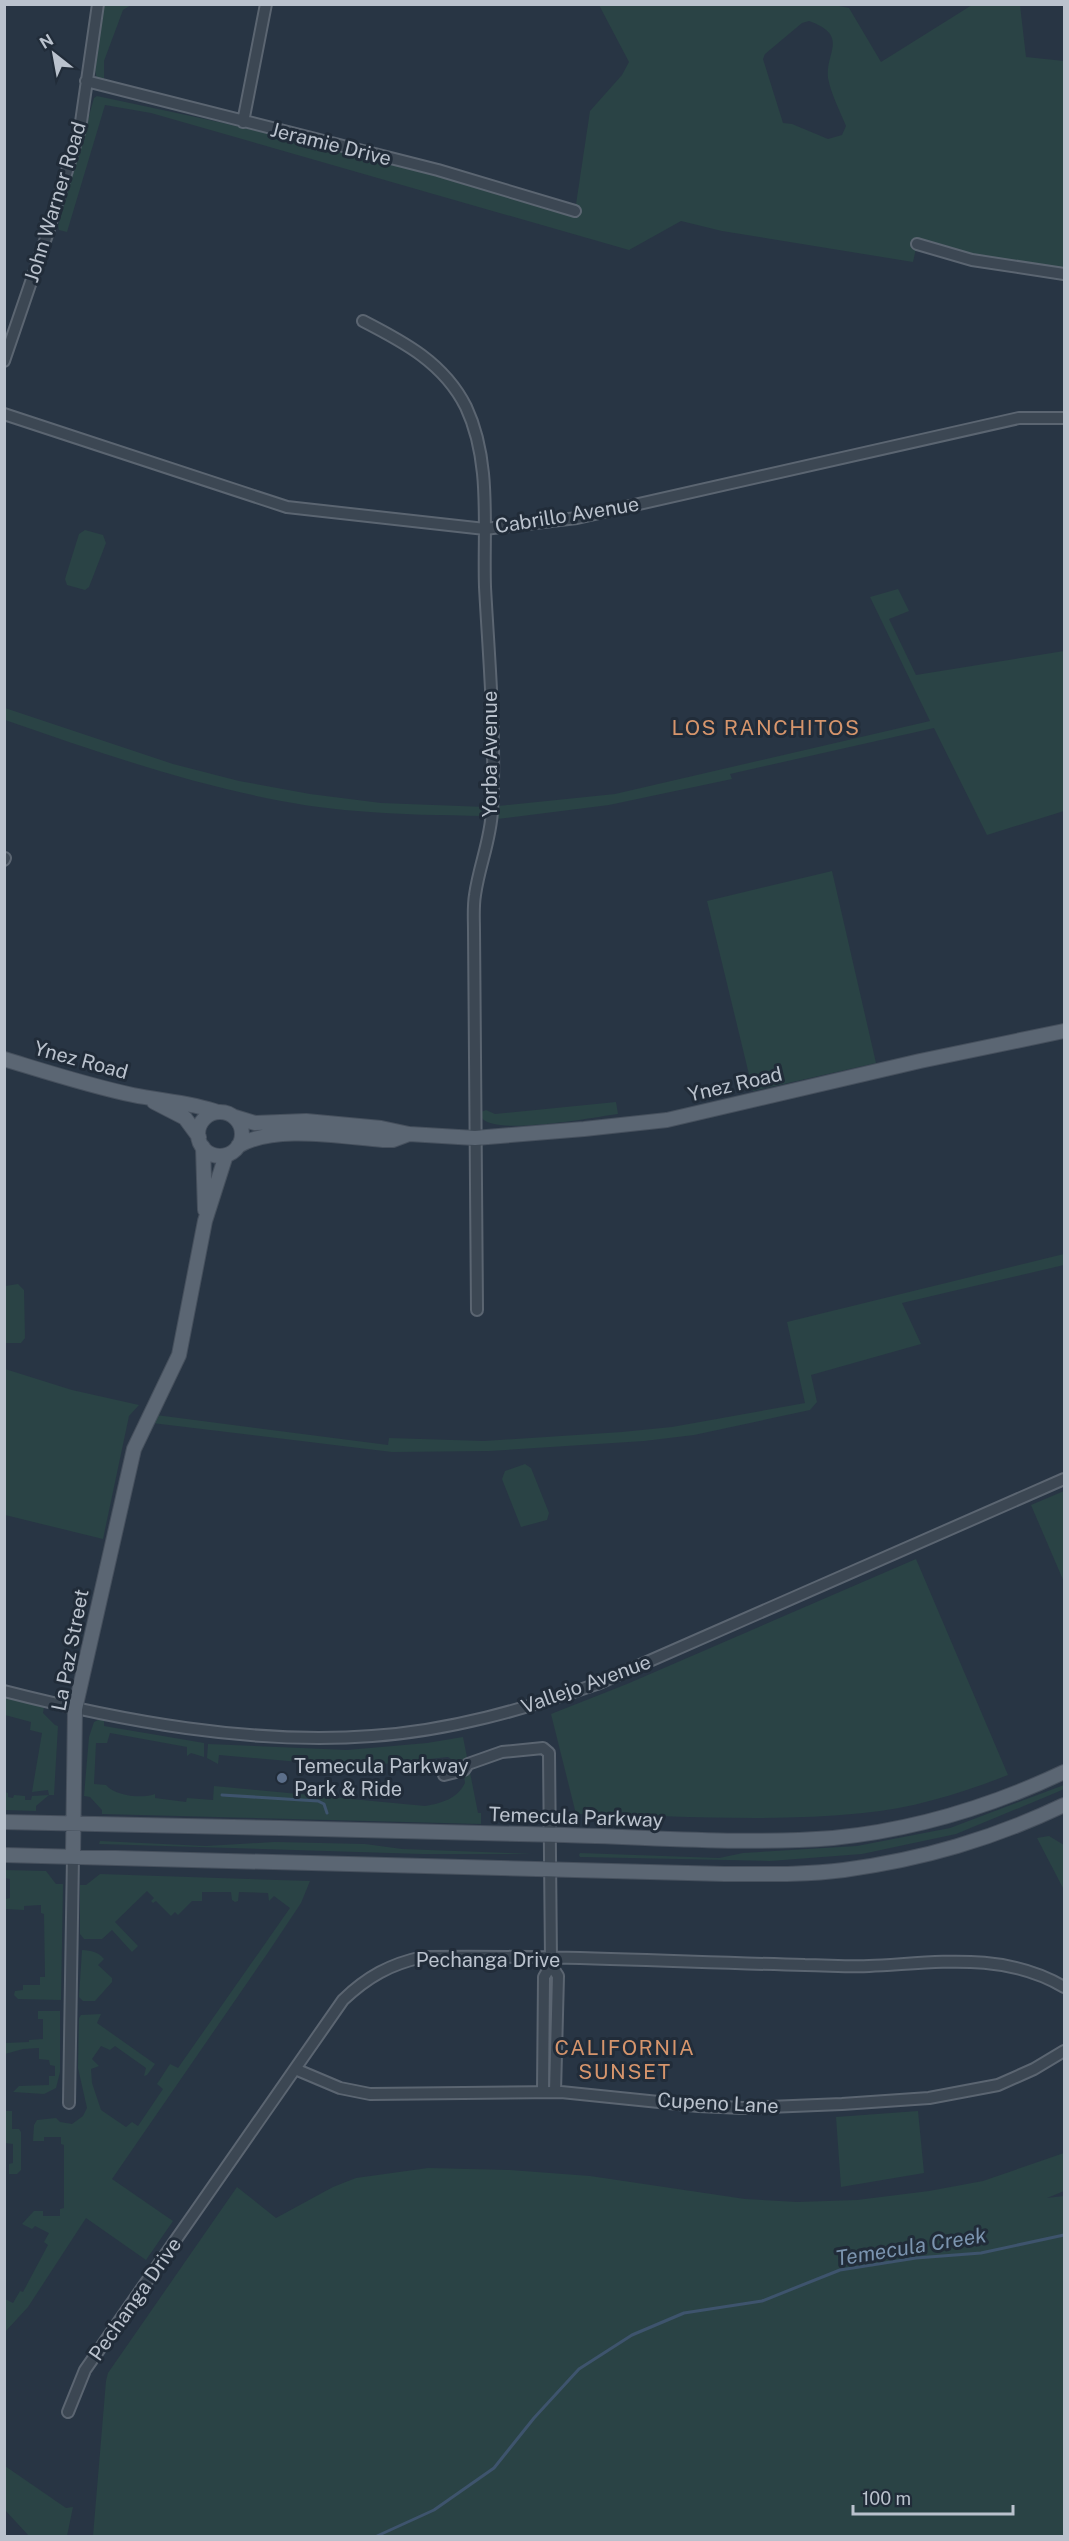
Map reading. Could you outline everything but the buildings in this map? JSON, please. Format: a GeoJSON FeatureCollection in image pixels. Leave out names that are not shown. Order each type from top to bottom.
{"type":"FeatureCollection","features":[{"type":"Feature","properties":{"kind":"main road","name":"Ynez Road"},"geometry":{"type":"LineString","coordinates":[[235,1117],[255,1123],[306,1121],[381,1128],[408,1134],[475,1138],[667,1120],[920,1061],[1065,1031]]}},
{"type":"Feature","properties":{"kind":"main road","name":"Ynez Road"},"geometry":{"type":"LineString","coordinates":[[4,1059],[104,1089],[147,1098],[171,1100],[219,1112]]}},
{"type":"Feature","properties":{"kind":"main road","name":"Ynez Road"},"geometry":{"type":"LineString","coordinates":[[147,1098],[185,1118],[201,1142]]}},
{"type":"Feature","properties":{"kind":"main road"},"geometry":{"type":"LineString","coordinates":[[219,1112],[235,1117],[243,1134],[238,1146],[225,1155],[213,1154],[201,1142],[201,1122],[209,1115],[219,1112]]}},
{"type":"Feature","properties":{"kind":"main road","name":"Ynez Road"},"geometry":{"type":"LineString","coordinates":[[238,1146],[274,1135],[393,1140],[408,1134]]}},
{"type":"Feature","properties":{"kind":"main road","name":"La Paz Street"},"geometry":{"type":"LineString","coordinates":[[201,1142],[205,1221]]}},
{"type":"Feature","properties":{"kind":"main road","name":"La Paz Street"},"geometry":{"type":"LineString","coordinates":[[73,1856],[75,1709],[134,1449],[179,1355],[205,1221],[225,1155]]}},
{"type":"Feature","properties":{"kind":"main road","name":"Temecula Parkway"},"geometry":{"type":"LineString","coordinates":[[4,1822],[755,1841],[834,1838],[906,1826],[956,1814],[1065,1772]]}},
{"type":"Feature","properties":{"kind":"main road"},"geometry":{"type":"LineString","coordinates":[[4,1855],[724,1874],[843,1870],[940,1853],[989,1837],[1065,1805]]}},
{"type":"Feature","properties":{"kind":"street","name":"John Warner Road"},"geometry":{"type":"LineString","coordinates":[[4,361],[46,239],[80,129],[98,4]]}},
{"type":"Feature","properties":{"kind":"street"},"geometry":{"type":"LineString","coordinates":[[243,122],[266,4]]}},
{"type":"Feature","properties":{"kind":"street","name":"Jeramie Drive"},"geometry":{"type":"LineString","coordinates":[[86,81],[438,170],[575,211]]}},
{"type":"Feature","properties":{"kind":"street"},"geometry":{"type":"LineString","coordinates":[[917,244],[972,260],[1065,274]]}},
{"type":"Feature","properties":{"kind":"street","name":"Yorba Avenue"},"geometry":{"type":"LineString","coordinates":[[363,321],[408,344],[433,364],[465,406],[476,435],[483,476],[493,754],[492,812],[475,896],[473,983],[477,1310]]}},
{"type":"Feature","properties":{"kind":"street","name":"Cabrillo Avenue"},"geometry":{"type":"LineString","coordinates":[[4,414],[287,507],[485,529],[577,518],[1019,418],[1065,418]]}},
{"type":"Feature","properties":{"kind":"street","name":"Vallejo Avenue"},"geometry":{"type":"LineString","coordinates":[[4,1690],[75,1709],[207,1730],[294,1738],[383,1735],[522,1709],[597,1684],[1065,1479]]}},
{"type":"Feature","properties":{"kind":"street"},"geometry":{"type":"LineString","coordinates":[[444,1775],[464,1770],[468,1764],[502,1752],[543,1748],[549,1754],[551,1962],[558,1976],[549,2092]]}},
{"type":"Feature","properties":{"kind":"street","name":"La Paz Street"},"geometry":{"type":"LineString","coordinates":[[69,2103],[73,1856]]}},
{"type":"Feature","properties":{"kind":"street","name":"Pechanga Drive"},"geometry":{"type":"LineString","coordinates":[[68,2412],[85,2370],[343,2000],[382,1970],[402,1961],[423,1957],[551,1962],[867,1966],[946,1960],[974,1961],[1036,1973],[1065,1987]]}},
{"type":"Feature","properties":{"kind":"street","name":"Cupeno Lane"},"geometry":{"type":"LineString","coordinates":[[295,2069],[340,2088],[370,2094],[549,2092],[743,2108],[929,2098],[998,2085],[1034,2069],[1065,2051]]}},
{"type":"Feature","properties":{"kind":"green space"},"geometry":{"type":"Polygon","coordinates":[[[104,5],[131,5],[123,10],[104,61],[104,80],[97,79],[95,71],[104,5]]]}},
{"type":"Feature","properties":{"kind":"green space"},"geometry":{"type":"Polygon","coordinates":[[[599,5],[834,5],[849,8],[881,62],[972,5],[1020,5],[1026,57],[1064,61],[1064,270],[917,244],[913,262],[722,231],[681,221],[629,250],[151,113],[105,105],[67,232],[59,230],[58,226],[94,98],[97,96],[436,173],[575,211],[590,111],[622,75],[629,62],[599,5]],[[809,21],[802,23],[765,54],[763,59],[783,123],[792,124],[828,139],[842,135],[846,126],[828,78],[832,39],[829,33],[809,21]]]}},
{"type":"Feature","properties":{"kind":"green space"},"geometry":{"type":"Polygon","coordinates":[[[85,530],[103,535],[106,543],[89,587],[85,590],[67,585],[65,579],[79,534],[85,530]]]}},
{"type":"Feature","properties":{"kind":"green space"},"geometry":{"type":"Polygon","coordinates":[[[898,589],[909,611],[889,619],[916,675],[1064,651],[1064,811],[987,835],[934,728],[730,774],[732,779],[609,805],[497,819],[498,806],[615,794],[930,721],[870,597],[898,589]]]}},
{"type":"Feature","properties":{"kind":"green space"},"geometry":{"type":"Polygon","coordinates":[[[5,708],[173,764],[239,781],[310,794],[381,803],[486,807],[485,816],[357,811],[313,806],[223,788],[134,763],[5,720],[5,708]]]}},
{"type":"Feature","properties":{"kind":"green space"},"geometry":{"type":"Polygon","coordinates":[[[832,871],[876,1063],[753,1091],[707,901],[832,871]]]}},
{"type":"Feature","properties":{"kind":"green space"},"geometry":{"type":"Polygon","coordinates":[[[616,1102],[618,1114],[567,1122],[523,1126],[504,1125],[489,1123],[481,1117],[481,1112],[486,1110],[495,1114],[616,1102]]]}},
{"type":"Feature","properties":{"kind":"green space"},"geometry":{"type":"Polygon","coordinates":[[[1064,1254],[1064,1265],[902,1303],[921,1344],[811,1375],[817,1402],[810,1410],[694,1435],[644,1441],[489,1451],[392,1452],[152,1423],[156,1415],[388,1445],[389,1438],[484,1441],[672,1427],[805,1403],[787,1322],[1064,1254]]]}},
{"type":"Feature","properties":{"kind":"green space"},"geometry":{"type":"Polygon","coordinates":[[[18,1284],[24,1290],[25,1338],[21,1343],[5,1343],[5,1286],[18,1284]]]}},
{"type":"Feature","properties":{"kind":"green space"},"geometry":{"type":"Polygon","coordinates":[[[5,1369],[72,1390],[139,1405],[129,1416],[103,1539],[5,1515],[5,1369]]]}},
{"type":"Feature","properties":{"kind":"green space"},"geometry":{"type":"Polygon","coordinates":[[[525,1464],[531,1468],[549,1513],[547,1520],[521,1527],[502,1479],[505,1471],[525,1464]]]}},
{"type":"Feature","properties":{"kind":"green space"},"geometry":{"type":"Polygon","coordinates":[[[1064,1491],[1064,1582],[1031,1505],[1064,1491]]]}},
{"type":"Feature","properties":{"kind":"green space"},"geometry":{"type":"Polygon","coordinates":[[[916,1559],[1008,1775],[936,1799],[899,1808],[863,1813],[791,1818],[576,1814],[551,1714],[627,1684],[916,1559]]]}},
{"type":"Feature","properties":{"kind":"green space"},"geometry":{"type":"Polygon","coordinates":[[[5,1698],[44,1707],[43,1713],[58,1726],[54,1795],[49,1795],[48,1790],[32,1792],[42,1733],[30,1730],[31,1722],[5,1715],[5,1698]]]}},
{"type":"Feature","properties":{"kind":"green space"},"geometry":{"type":"Polygon","coordinates":[[[104,1719],[104,1726],[204,1743],[204,1757],[191,1753],[187,1756],[187,1747],[110,1733],[107,1743],[96,1743],[94,1784],[106,1785],[116,1792],[129,1796],[155,1794],[155,1798],[186,1802],[187,1798],[213,1800],[214,1786],[431,1805],[453,1797],[465,1783],[463,1768],[448,1757],[356,1767],[219,1755],[218,1764],[207,1758],[208,1744],[347,1750],[427,1743],[463,1737],[478,1813],[481,1813],[481,1824],[102,1814],[102,1810],[90,1797],[84,1796],[89,1737],[94,1722],[104,1719]]]}},
{"type":"Feature","properties":{"kind":"green space"},"geometry":{"type":"Polygon","coordinates":[[[1064,1785],[1064,1789],[956,1834],[862,1854],[770,1861],[580,1857],[579,1855],[580,1853],[719,1858],[743,1853],[857,1846],[950,1828],[1064,1785]]]}},
{"type":"Feature","properties":{"kind":"green space"},"geometry":{"type":"Polygon","coordinates":[[[5,1792],[8,1793],[8,1797],[13,1798],[14,1795],[25,1796],[25,1800],[31,1800],[32,1796],[49,1795],[36,1806],[36,1811],[5,1810],[5,1792]]]}},
{"type":"Feature","properties":{"kind":"green space"},"geometry":{"type":"Polygon","coordinates":[[[1049,1836],[1064,1845],[1064,1890],[1037,1838],[1049,1836]]]}},
{"type":"Feature","properties":{"kind":"green space"},"geometry":{"type":"Polygon","coordinates":[[[100,1841],[206,1846],[275,1842],[365,1844],[402,1849],[533,1854],[422,1854],[99,1844],[100,1841]]]}},
{"type":"Feature","properties":{"kind":"green space"},"geometry":{"type":"Polygon","coordinates":[[[5,1870],[46,1871],[56,1884],[63,1884],[61,2000],[18,1999],[14,1995],[15,1991],[23,1990],[23,1985],[40,1985],[40,1977],[45,1977],[44,1914],[41,1913],[41,1905],[24,1906],[24,1910],[6,1909],[6,1899],[10,1898],[10,1879],[5,1878],[5,1870]]]}},
{"type":"Feature","properties":{"kind":"green space"},"geometry":{"type":"Polygon","coordinates":[[[100,1874],[310,1881],[301,1903],[112,2179],[173,2221],[146,2260],[86,2218],[28,2307],[5,2332],[5,2299],[13,2303],[20,2291],[23,2292],[48,2245],[44,2242],[49,2233],[35,2226],[32,2229],[22,2224],[34,2211],[43,2211],[43,2216],[60,2216],[60,2209],[64,2208],[64,2145],[61,2144],[61,2137],[44,2137],[44,2141],[33,2141],[34,2125],[37,2120],[56,2118],[60,2122],[72,2124],[83,2116],[87,2108],[78,2068],[79,2018],[81,2015],[101,2014],[97,2023],[155,2064],[144,2076],[146,2068],[115,2046],[110,2050],[101,2046],[92,2059],[99,2066],[91,2069],[92,2083],[101,2110],[126,2127],[132,2122],[138,2126],[163,2089],[157,2084],[170,2064],[178,2068],[290,1908],[274,1896],[269,1901],[268,1893],[239,1892],[238,1901],[235,1902],[232,1900],[231,1892],[202,1892],[202,1901],[192,1901],[178,1915],[175,1912],[171,1916],[156,1901],[153,1903],[151,1901],[154,1898],[147,1891],[115,1922],[138,1946],[132,1952],[112,1930],[102,1939],[84,1939],[80,1934],[80,1885],[86,1885],[100,1874]]]}},
{"type":"Feature","properties":{"kind":"green space"},"geometry":{"type":"Polygon","coordinates":[[[82,1950],[101,1956],[104,1959],[98,1965],[112,1978],[112,1982],[95,2001],[83,2001],[79,1997],[82,1950]]]}},
{"type":"Feature","properties":{"kind":"green space"},"geometry":{"type":"Polygon","coordinates":[[[38,2011],[60,2011],[60,2072],[56,2088],[44,2094],[13,2092],[19,2086],[49,2085],[49,2076],[55,2076],[55,2066],[50,2065],[49,2060],[39,2059],[39,2048],[5,2054],[5,2043],[43,2039],[43,2019],[38,2019],[38,2011]]]}},
{"type":"Feature","properties":{"kind":"green space"},"geometry":{"type":"Polygon","coordinates":[[[5,2111],[12,2111],[12,2129],[19,2129],[21,2132],[21,2170],[17,2174],[9,2174],[9,2164],[13,2163],[13,2144],[5,2143],[5,2111]]]}},
{"type":"Feature","properties":{"kind":"green space"},"geometry":{"type":"Polygon","coordinates":[[[918,2111],[924,2173],[841,2187],[836,2117],[918,2111]]]}},
{"type":"Feature","properties":{"kind":"green space"},"geometry":{"type":"Polygon","coordinates":[[[1064,2153],[1064,2191],[1047,2198],[1064,2196],[1064,2536],[93,2536],[108,2373],[237,2187],[276,2218],[333,2187],[356,2178],[428,2168],[510,2170],[590,2176],[745,2199],[797,2202],[857,2200],[929,2191],[983,2181],[1064,2153]]]}},
{"type":"Feature","properties":{"kind":"green space"},"geometry":{"type":"Polygon","coordinates":[[[5,2466],[66,2508],[73,2507],[67,2536],[29,2536],[5,2510],[5,2466]]]}},
{"type":"Feature","properties":{"kind":"waterway"},"geometry":{"type":"LineString","coordinates":[[222,1795],[318,1801],[324,1804],[327,1813]]}},
{"type":"Feature","properties":{"kind":"waterway","name":"Temecula Creek"},"geometry":{"type":"LineString","coordinates":[[377,2536],[434,2510],[494,2468],[534,2418],[579,2369],[632,2335],[684,2313],[762,2301],[840,2270],[916,2258],[981,2253],[1064,2235]]}},
{"type":"Feature","properties":{"kind":"place","name":"Temecula Parkway Park & Ride"},"geometry":{"type":"Point","coordinates":[282,1778]}},
{"type":"Feature","properties":{"kind":"district","name":"LOS RANCHITOS"},"geometry":{"type":"Point","coordinates":[766,728]}},
{"type":"Feature","properties":{"kind":"district","name":"CALIFORNIA SUNSET"},"geometry":{"type":"Point","coordinates":[625,2060]}}]}
